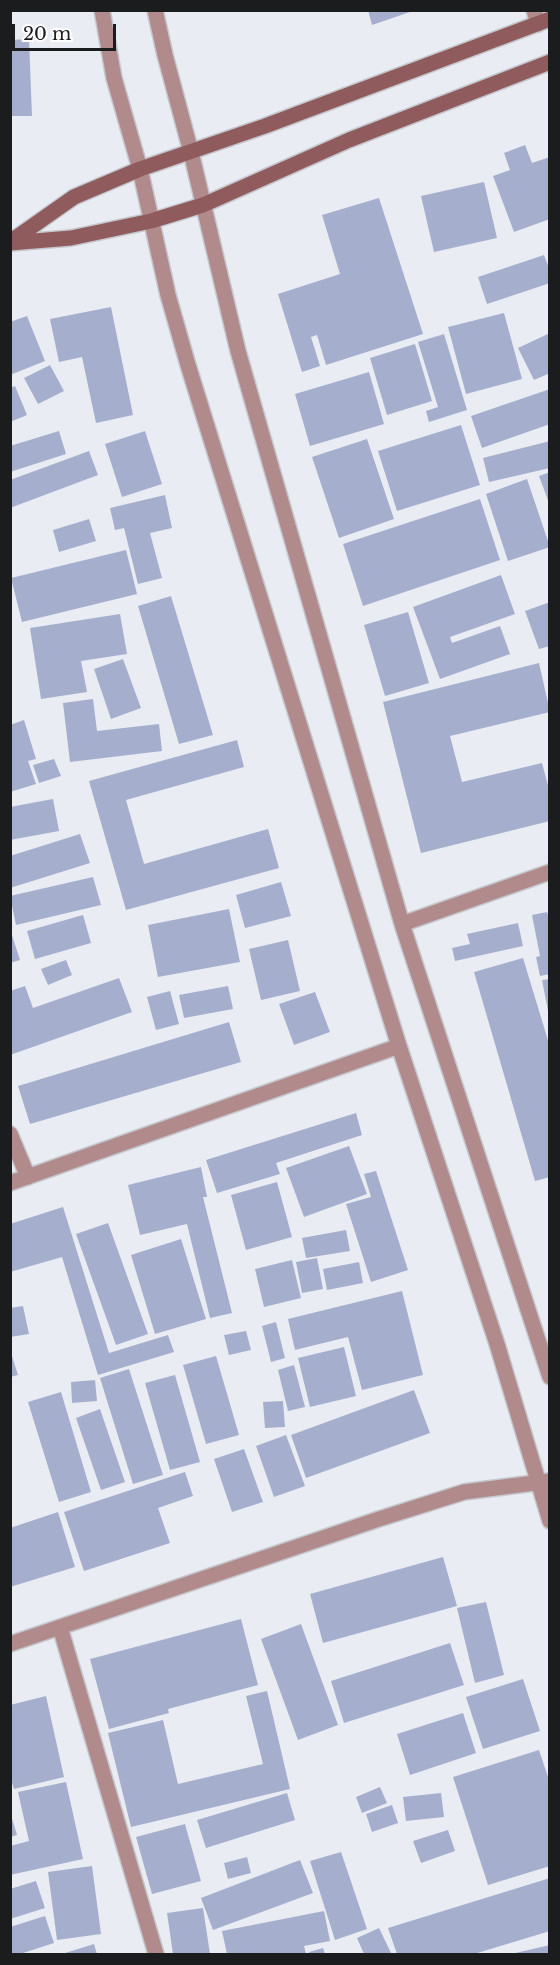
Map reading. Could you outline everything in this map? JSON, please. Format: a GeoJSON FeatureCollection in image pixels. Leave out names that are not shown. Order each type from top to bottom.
{"type":"FeatureCollection","features":[{"type":"Feature","properties":{"kind":"street"},"geometry":{"type":"LineString","coordinates":[[102,10],[114,78],[140,169],[168,295],[188,365],[399,1046],[543,1481],[549,1521]]}},
{"type":"Feature","properties":{"kind":"street"},"geometry":{"type":"LineString","coordinates":[[155,10],[238,351],[402,924],[542,1329],[549,1377]]}},
{"type":"Feature","properties":{"kind":"street"},"geometry":{"type":"LineString","coordinates":[[10,242],[74,197],[140,169],[191,152],[540,18]]}},
{"type":"Feature","properties":{"kind":"street"},"geometry":{"type":"LineString","coordinates":[[10,242],[71,238],[151,221],[203,205],[349,140],[549,62]]}},
{"type":"Feature","properties":{"kind":"street"},"geometry":{"type":"LineString","coordinates":[[402,924],[549,872]]}},
{"type":"Feature","properties":{"kind":"street"},"geometry":{"type":"LineString","coordinates":[[10,1183],[399,1046]]}},
{"type":"Feature","properties":{"kind":"street"},"geometry":{"type":"LineString","coordinates":[[10,1134],[28,1177]]}},
{"type":"Feature","properties":{"kind":"street"},"geometry":{"type":"LineString","coordinates":[[10,1644],[464,1492],[543,1481]]}},
{"type":"Feature","properties":{"kind":"street"},"geometry":{"type":"LineString","coordinates":[[60,1627],[156,1954]]}},
{"type":"Feature","properties":{"kind":"building"},"geometry":{"type":"Polygon","coordinates":[[[368,10],[413,10],[413,11],[372,25],[368,10]]]}},
{"type":"Feature","properties":{"kind":"building"},"geometry":{"type":"Polygon","coordinates":[[[29,39],[32,116],[10,116],[10,40],[29,39]]]}},
{"type":"Feature","properties":{"kind":"building"},"geometry":{"type":"Polygon","coordinates":[[[525,145],[532,163],[550,157],[550,219],[514,232],[493,176],[510,170],[504,153],[525,145]]]}},
{"type":"Feature","properties":{"kind":"building"},"geometry":{"type":"Polygon","coordinates":[[[484,182],[497,238],[434,252],[421,196],[484,182]]]}},
{"type":"Feature","properties":{"kind":"building"},"geometry":{"type":"Polygon","coordinates":[[[379,198],[423,334],[326,365],[317,335],[311,337],[320,366],[302,372],[278,294],[340,274],[322,215],[379,198]]]}},
{"type":"Feature","properties":{"kind":"building"},"geometry":{"type":"Polygon","coordinates":[[[544,255],[550,271],[550,283],[487,304],[478,277],[544,255]]]}},
{"type":"Feature","properties":{"kind":"building"},"geometry":{"type":"Polygon","coordinates":[[[111,307],[133,415],[96,423],[82,357],[59,362],[50,319],[111,307]]]}},
{"type":"Feature","properties":{"kind":"building"},"geometry":{"type":"Polygon","coordinates":[[[504,313],[522,379],[466,394],[448,327],[504,313]]]}},
{"type":"Feature","properties":{"kind":"building"},"geometry":{"type":"Polygon","coordinates":[[[27,316],[45,361],[10,375],[10,322],[27,316]]]}},
{"type":"Feature","properties":{"kind":"building"},"geometry":{"type":"Polygon","coordinates":[[[550,333],[550,373],[534,380],[518,348],[550,333]]]}},
{"type":"Feature","properties":{"kind":"building"},"geometry":{"type":"Polygon","coordinates":[[[444,334],[467,410],[429,422],[426,411],[438,407],[418,342],[444,334]]]}},
{"type":"Feature","properties":{"kind":"building"},"geometry":{"type":"Polygon","coordinates":[[[415,344],[432,401],[387,415],[370,358],[415,344]]]}},
{"type":"Feature","properties":{"kind":"building"},"geometry":{"type":"Polygon","coordinates":[[[50,365],[64,391],[38,404],[24,378],[50,365]]]}},
{"type":"Feature","properties":{"kind":"building"},"geometry":{"type":"Polygon","coordinates":[[[369,372],[384,424],[310,446],[295,394],[369,372]]]}},
{"type":"Feature","properties":{"kind":"building"},"geometry":{"type":"Polygon","coordinates":[[[15,386],[27,415],[10,422],[10,388],[15,386]]]}},
{"type":"Feature","properties":{"kind":"building"},"geometry":{"type":"Polygon","coordinates":[[[550,389],[550,424],[482,448],[471,416],[550,389]]]}},
{"type":"Feature","properties":{"kind":"building"},"geometry":{"type":"Polygon","coordinates":[[[461,425],[480,485],[397,511],[378,451],[461,425]]]}},
{"type":"Feature","properties":{"kind":"building"},"geometry":{"type":"Polygon","coordinates":[[[59,431],[66,454],[10,472],[10,446],[59,431]]]}},
{"type":"Feature","properties":{"kind":"building"},"geometry":{"type":"Polygon","coordinates":[[[145,431],[162,484],[122,497],[105,444],[145,431]]]}},
{"type":"Feature","properties":{"kind":"building"},"geometry":{"type":"Polygon","coordinates":[[[367,439],[394,519],[339,538],[312,457],[367,439]]]}},
{"type":"Feature","properties":{"kind":"building"},"geometry":{"type":"Polygon","coordinates":[[[550,441],[550,468],[489,482],[483,458],[550,441]]]}},
{"type":"Feature","properties":{"kind":"building"},"geometry":{"type":"Polygon","coordinates":[[[89,451],[98,475],[10,508],[10,480],[89,451]]]}},
{"type":"Feature","properties":{"kind":"building"},"geometry":{"type":"Polygon","coordinates":[[[550,472],[550,503],[549,503],[539,476],[550,472]]]}},
{"type":"Feature","properties":{"kind":"building"},"geometry":{"type":"Polygon","coordinates":[[[527,479],[550,547],[508,561],[486,494],[527,479]]]}},
{"type":"Feature","properties":{"kind":"building"},"geometry":{"type":"Polygon","coordinates":[[[165,495],[172,528],[150,533],[162,578],[138,584],[124,528],[115,530],[110,508],[165,495]]]}},
{"type":"Feature","properties":{"kind":"building"},"geometry":{"type":"Polygon","coordinates":[[[480,499],[500,560],[363,606],[343,544],[480,499]]]}},
{"type":"Feature","properties":{"kind":"building"},"geometry":{"type":"Polygon","coordinates":[[[89,519],[96,541],[59,552],[53,530],[89,519]]]}},
{"type":"Feature","properties":{"kind":"building"},"geometry":{"type":"Polygon","coordinates":[[[126,550],[137,594],[22,622],[11,578],[126,550]]]}},
{"type":"Feature","properties":{"kind":"building"},"geometry":{"type":"Polygon","coordinates":[[[501,575],[515,614],[450,637],[452,643],[500,626],[510,654],[440,679],[413,607],[501,575]]]}},
{"type":"Feature","properties":{"kind":"building"},"geometry":{"type":"Polygon","coordinates":[[[171,596],[213,735],[179,744],[138,606],[171,596]]]}},
{"type":"Feature","properties":{"kind":"building"},"geometry":{"type":"Polygon","coordinates":[[[550,602],[550,646],[539,649],[525,611],[550,602]]]}},
{"type":"Feature","properties":{"kind":"building"},"geometry":{"type":"Polygon","coordinates":[[[408,612],[429,683],[385,696],[364,625],[408,612]]]}},
{"type":"Feature","properties":{"kind":"building"},"geometry":{"type":"Polygon","coordinates":[[[120,614],[127,654],[81,661],[87,692],[41,699],[30,628],[120,614]]]}},
{"type":"Feature","properties":{"kind":"building"},"geometry":{"type":"Polygon","coordinates":[[[123,659],[141,708],[111,719],[94,669],[123,659]]]}},
{"type":"Feature","properties":{"kind":"building"},"geometry":{"type":"Polygon","coordinates":[[[539,663],[550,712],[450,736],[462,782],[542,763],[550,793],[550,821],[421,853],[383,702],[539,663]]]}},
{"type":"Feature","properties":{"kind":"building"},"geometry":{"type":"Polygon","coordinates":[[[93,699],[97,731],[159,724],[162,751],[70,762],[63,703],[93,699]]]}},
{"type":"Feature","properties":{"kind":"building"},"geometry":{"type":"Polygon","coordinates":[[[24,720],[36,759],[28,761],[36,784],[10,792],[10,725],[24,720]]]}},
{"type":"Feature","properties":{"kind":"building"},"geometry":{"type":"Polygon","coordinates":[[[237,740],[244,767],[126,800],[144,864],[268,829],[279,868],[126,910],[89,781],[237,740]]]}},
{"type":"Feature","properties":{"kind":"building"},"geometry":{"type":"Polygon","coordinates":[[[54,759],[61,776],[39,783],[33,765],[54,759]]]}},
{"type":"Feature","properties":{"kind":"building"},"geometry":{"type":"Polygon","coordinates":[[[53,799],[59,831],[10,840],[10,807],[53,799]]]}},
{"type":"Feature","properties":{"kind":"building"},"geometry":{"type":"Polygon","coordinates":[[[80,834],[90,863],[10,888],[10,856],[80,834]]]}},
{"type":"Feature","properties":{"kind":"building"},"geometry":{"type":"Polygon","coordinates":[[[93,877],[101,905],[16,925],[10,896],[93,877]]]}},
{"type":"Feature","properties":{"kind":"building"},"geometry":{"type":"Polygon","coordinates":[[[281,882],[291,916],[245,928],[236,895],[281,882]]]}},
{"type":"Feature","properties":{"kind":"building"},"geometry":{"type":"Polygon","coordinates":[[[229,909],[240,962],[158,977],[148,925],[229,909]]]}},
{"type":"Feature","properties":{"kind":"building"},"geometry":{"type":"Polygon","coordinates":[[[547,912],[550,923],[550,974],[540,976],[536,957],[540,956],[532,915],[547,912]]]}},
{"type":"Feature","properties":{"kind":"building"},"geometry":{"type":"Polygon","coordinates":[[[83,915],[91,943],[35,959],[27,931],[83,915]]]}},
{"type":"Feature","properties":{"kind":"building"},"geometry":{"type":"Polygon","coordinates":[[[518,923],[523,946],[455,961],[452,948],[470,944],[467,934],[518,923]]]}},
{"type":"Feature","properties":{"kind":"building"},"geometry":{"type":"Polygon","coordinates":[[[10,929],[20,960],[10,963],[10,929]]]}},
{"type":"Feature","properties":{"kind":"building"},"geometry":{"type":"Polygon","coordinates":[[[288,940],[300,991],[261,1000],[249,949],[288,940]]]}},
{"type":"Feature","properties":{"kind":"building"},"geometry":{"type":"Polygon","coordinates":[[[523,958],[550,1047],[550,1177],[535,1181],[474,972],[523,958]]]}},
{"type":"Feature","properties":{"kind":"building"},"geometry":{"type":"Polygon","coordinates":[[[66,960],[72,975],[48,985],[41,969],[66,960]]]}},
{"type":"Feature","properties":{"kind":"building"},"geometry":{"type":"Polygon","coordinates":[[[119,978],[132,1012],[10,1055],[10,991],[25,986],[33,1008],[119,978]]]}},
{"type":"Feature","properties":{"kind":"building"},"geometry":{"type":"Polygon","coordinates":[[[550,979],[550,1011],[548,1011],[542,980],[550,979]]]}},
{"type":"Feature","properties":{"kind":"building"},"geometry":{"type":"Polygon","coordinates":[[[228,986],[233,1009],[184,1018],[179,995],[228,986]]]}},
{"type":"Feature","properties":{"kind":"building"},"geometry":{"type":"Polygon","coordinates":[[[170,991],[179,1024],[156,1030],[147,997],[170,991]]]}},
{"type":"Feature","properties":{"kind":"building"},"geometry":{"type":"Polygon","coordinates":[[[315,992],[330,1032],[294,1045],[279,1004],[315,992]]]}},
{"type":"Feature","properties":{"kind":"building"},"geometry":{"type":"Polygon","coordinates":[[[229,1022],[241,1062],[30,1124],[18,1086],[229,1022]]]}},
{"type":"Feature","properties":{"kind":"building"},"geometry":{"type":"Polygon","coordinates":[[[356,1113],[362,1135],[276,1163],[280,1174],[217,1193],[206,1160],[356,1113]]]}},
{"type":"Feature","properties":{"kind":"building"},"geometry":{"type":"Polygon","coordinates":[[[349,1146],[367,1194],[304,1217],[286,1168],[349,1146]]]}},
{"type":"Feature","properties":{"kind":"building"},"geometry":{"type":"Polygon","coordinates":[[[201,1167],[207,1197],[203,1197],[232,1313],[210,1318],[187,1224],[140,1235],[128,1185],[201,1167]]]}},
{"type":"Feature","properties":{"kind":"building"},"geometry":{"type":"Polygon","coordinates":[[[376,1171],[408,1270],[371,1282],[346,1204],[371,1197],[364,1174],[376,1171]]]}},
{"type":"Feature","properties":{"kind":"building"},"geometry":{"type":"Polygon","coordinates":[[[277,1182],[292,1237],[246,1250],[231,1195],[277,1182]]]}},
{"type":"Feature","properties":{"kind":"building"},"geometry":{"type":"Polygon","coordinates":[[[63,1207],[109,1353],[168,1335],[174,1352],[98,1375],[62,1257],[10,1272],[10,1224],[63,1207]]]}},
{"type":"Feature","properties":{"kind":"building"},"geometry":{"type":"Polygon","coordinates":[[[108,1223],[148,1334],[116,1345],[76,1234],[108,1223]]]}},
{"type":"Feature","properties":{"kind":"building"},"geometry":{"type":"Polygon","coordinates":[[[346,1230],[350,1251],[306,1258],[302,1238],[346,1230]]]}},
{"type":"Feature","properties":{"kind":"building"},"geometry":{"type":"Polygon","coordinates":[[[181,1239],[206,1319],[155,1334],[131,1255],[181,1239]]]}},
{"type":"Feature","properties":{"kind":"building"},"geometry":{"type":"Polygon","coordinates":[[[317,1258],[323,1289],[302,1293],[296,1262],[317,1258]]]}},
{"type":"Feature","properties":{"kind":"building"},"geometry":{"type":"Polygon","coordinates":[[[292,1260],[301,1298],[264,1307],[255,1269],[292,1260]]]}},
{"type":"Feature","properties":{"kind":"building"},"geometry":{"type":"Polygon","coordinates":[[[359,1262],[363,1283],[327,1290],[323,1269],[359,1262]]]}},
{"type":"Feature","properties":{"kind":"building"},"geometry":{"type":"Polygon","coordinates":[[[402,1291],[423,1375],[362,1390],[348,1337],[295,1350],[288,1319],[402,1291]]]}},
{"type":"Feature","properties":{"kind":"building"},"geometry":{"type":"Polygon","coordinates":[[[23,1306],[29,1334],[10,1337],[10,1308],[23,1306]]]}},
{"type":"Feature","properties":{"kind":"building"},"geometry":{"type":"Polygon","coordinates":[[[276,1322],[285,1358],[271,1362],[262,1326],[276,1322]]]}},
{"type":"Feature","properties":{"kind":"building"},"geometry":{"type":"Polygon","coordinates":[[[246,1331],[251,1350],[229,1355],[224,1335],[246,1331]]]}},
{"type":"Feature","properties":{"kind":"building"},"geometry":{"type":"Polygon","coordinates":[[[344,1347],[356,1396],[310,1407],[298,1358],[344,1347]]]}},
{"type":"Feature","properties":{"kind":"building"},"geometry":{"type":"Polygon","coordinates":[[[10,1350],[18,1375],[10,1377],[10,1350]]]}},
{"type":"Feature","properties":{"kind":"building"},"geometry":{"type":"Polygon","coordinates":[[[216,1356],[239,1435],[206,1444],[183,1365],[216,1356]]]}},
{"type":"Feature","properties":{"kind":"building"},"geometry":{"type":"Polygon","coordinates":[[[294,1365],[305,1407],[288,1411],[278,1370],[294,1365]]]}},
{"type":"Feature","properties":{"kind":"building"},"geometry":{"type":"Polygon","coordinates":[[[129,1369],[163,1475],[133,1484],[100,1378],[129,1369]]]}},
{"type":"Feature","properties":{"kind":"building"},"geometry":{"type":"Polygon","coordinates":[[[175,1375],[200,1462],[170,1470],[145,1383],[175,1375]]]}},
{"type":"Feature","properties":{"kind":"building"},"geometry":{"type":"Polygon","coordinates":[[[95,1380],[97,1401],[72,1403],[71,1382],[95,1380]]]}},
{"type":"Feature","properties":{"kind":"building"},"geometry":{"type":"Polygon","coordinates":[[[414,1390],[430,1433],[306,1478],[291,1435],[414,1390]]]}},
{"type":"Feature","properties":{"kind":"building"},"geometry":{"type":"Polygon","coordinates":[[[61,1392],[91,1492],[59,1502],[28,1402],[61,1392]]]}},
{"type":"Feature","properties":{"kind":"building"},"geometry":{"type":"Polygon","coordinates":[[[283,1401],[285,1427],[265,1428],[263,1402],[283,1401]]]}},
{"type":"Feature","properties":{"kind":"building"},"geometry":{"type":"Polygon","coordinates":[[[100,1409],[125,1482],[101,1490],[76,1418],[100,1409]]]}},
{"type":"Feature","properties":{"kind":"building"},"geometry":{"type":"Polygon","coordinates":[[[286,1435],[305,1486],[274,1497],[256,1446],[286,1435]]]}},
{"type":"Feature","properties":{"kind":"building"},"geometry":{"type":"Polygon","coordinates":[[[244,1449],[263,1502],[232,1512],[214,1459],[244,1449]]]}},
{"type":"Feature","properties":{"kind":"building"},"geometry":{"type":"Polygon","coordinates":[[[185,1472],[193,1496],[158,1508],[170,1543],[84,1571],[64,1512],[185,1472]]]}},
{"type":"Feature","properties":{"kind":"building"},"geometry":{"type":"Polygon","coordinates":[[[58,1512],[75,1567],[10,1587],[10,1528],[58,1512]]]}},
{"type":"Feature","properties":{"kind":"building"},"geometry":{"type":"Polygon","coordinates":[[[443,1557],[457,1606],[323,1643],[310,1594],[443,1557]]]}},
{"type":"Feature","properties":{"kind":"building"},"geometry":{"type":"Polygon","coordinates":[[[486,1602],[504,1675],[475,1683],[457,1608],[486,1602]]]}},
{"type":"Feature","properties":{"kind":"building"},"geometry":{"type":"Polygon","coordinates":[[[241,1619],[258,1685],[168,1709],[169,1713],[109,1729],[90,1659],[241,1619]]]}},
{"type":"Feature","properties":{"kind":"building"},"geometry":{"type":"Polygon","coordinates":[[[301,1624],[338,1725],[298,1740],[261,1639],[301,1624]]]}},
{"type":"Feature","properties":{"kind":"building"},"geometry":{"type":"Polygon","coordinates":[[[450,1643],[464,1685],[344,1723],[331,1681],[450,1643]]]}},
{"type":"Feature","properties":{"kind":"building"},"geometry":{"type":"Polygon","coordinates":[[[523,1679],[540,1731],[483,1749],[466,1697],[523,1679]]]}},
{"type":"Feature","properties":{"kind":"building"},"geometry":{"type":"Polygon","coordinates":[[[267,1691],[290,1789],[131,1827],[108,1733],[163,1720],[178,1784],[263,1764],[246,1696],[267,1691]]]}},
{"type":"Feature","properties":{"kind":"building"},"geometry":{"type":"Polygon","coordinates":[[[46,1696],[64,1777],[14,1789],[10,1776],[10,1705],[46,1696]]]}},
{"type":"Feature","properties":{"kind":"building"},"geometry":{"type":"Polygon","coordinates":[[[463,1713],[476,1753],[410,1775],[397,1734],[463,1713]]]}},
{"type":"Feature","properties":{"kind":"building"},"geometry":{"type":"Polygon","coordinates":[[[539,1750],[550,1783],[550,1866],[488,1885],[453,1777],[539,1750]]]}},
{"type":"Feature","properties":{"kind":"building"},"geometry":{"type":"Polygon","coordinates":[[[66,1782],[83,1859],[10,1875],[10,1846],[29,1841],[18,1792],[66,1782]]]}},
{"type":"Feature","properties":{"kind":"building"},"geometry":{"type":"Polygon","coordinates":[[[380,1787],[387,1803],[362,1813],[356,1797],[380,1787]]]}},
{"type":"Feature","properties":{"kind":"building"},"geometry":{"type":"Polygon","coordinates":[[[287,1793],[295,1820],[206,1848],[197,1820],[287,1793]]]}},
{"type":"Feature","properties":{"kind":"building"},"geometry":{"type":"Polygon","coordinates":[[[441,1793],[444,1817],[406,1821],[403,1797],[441,1793]]]}},
{"type":"Feature","properties":{"kind":"building"},"geometry":{"type":"Polygon","coordinates":[[[392,1805],[398,1823],[372,1832],[366,1814],[392,1805]]]}},
{"type":"Feature","properties":{"kind":"building"},"geometry":{"type":"Polygon","coordinates":[[[10,1812],[17,1835],[10,1837],[10,1812]]]}},
{"type":"Feature","properties":{"kind":"building"},"geometry":{"type":"Polygon","coordinates":[[[185,1824],[201,1881],[152,1894],[136,1837],[185,1824]]]}},
{"type":"Feature","properties":{"kind":"building"},"geometry":{"type":"Polygon","coordinates":[[[448,1830],[455,1851],[421,1863],[413,1841],[448,1830]]]}},
{"type":"Feature","properties":{"kind":"building"},"geometry":{"type":"Polygon","coordinates":[[[341,1852],[367,1929],[335,1940],[310,1861],[341,1852]]]}},
{"type":"Feature","properties":{"kind":"building"},"geometry":{"type":"Polygon","coordinates":[[[247,1857],[251,1873],[228,1879],[224,1863],[247,1857]]]}},
{"type":"Feature","properties":{"kind":"building"},"geometry":{"type":"Polygon","coordinates":[[[300,1860],[313,1893],[213,1930],[201,1898],[300,1860]]]}},
{"type":"Feature","properties":{"kind":"building"},"geometry":{"type":"Polygon","coordinates":[[[92,1866],[101,1934],[57,1940],[48,1872],[92,1866]]]}},
{"type":"Feature","properties":{"kind":"building"},"geometry":{"type":"Polygon","coordinates":[[[550,1878],[550,1931],[474,1954],[397,1954],[388,1928],[550,1878]]]}},
{"type":"Feature","properties":{"kind":"building"},"geometry":{"type":"Polygon","coordinates":[[[36,1881],[45,1908],[10,1919],[10,1889],[36,1881]]]}},
{"type":"Feature","properties":{"kind":"building"},"geometry":{"type":"Polygon","coordinates":[[[203,1908],[210,1954],[173,1954],[167,1913],[203,1908]]]}},
{"type":"Feature","properties":{"kind":"building"},"geometry":{"type":"Polygon","coordinates":[[[324,1911],[330,1941],[304,1946],[306,1954],[227,1954],[222,1931],[324,1911]]]}},
{"type":"Feature","properties":{"kind":"building"},"geometry":{"type":"Polygon","coordinates":[[[45,1916],[54,1943],[20,1954],[10,1954],[10,1927],[45,1916]]]}},
{"type":"Feature","properties":{"kind":"building"},"geometry":{"type":"Polygon","coordinates":[[[379,1928],[391,1953],[364,1954],[357,1938],[379,1928]]]}},
{"type":"Feature","properties":{"kind":"building"},"geometry":{"type":"Polygon","coordinates":[[[94,1944],[97,1954],[62,1954],[94,1944]]]}},
{"type":"Feature","properties":{"kind":"building"},"geometry":{"type":"Polygon","coordinates":[[[550,1945],[550,1954],[511,1954],[550,1945]]]}},
{"type":"Feature","properties":{"kind":"building"},"geometry":{"type":"Polygon","coordinates":[[[323,1948],[325,1954],[309,1954],[309,1952],[323,1948]]]}}]}
